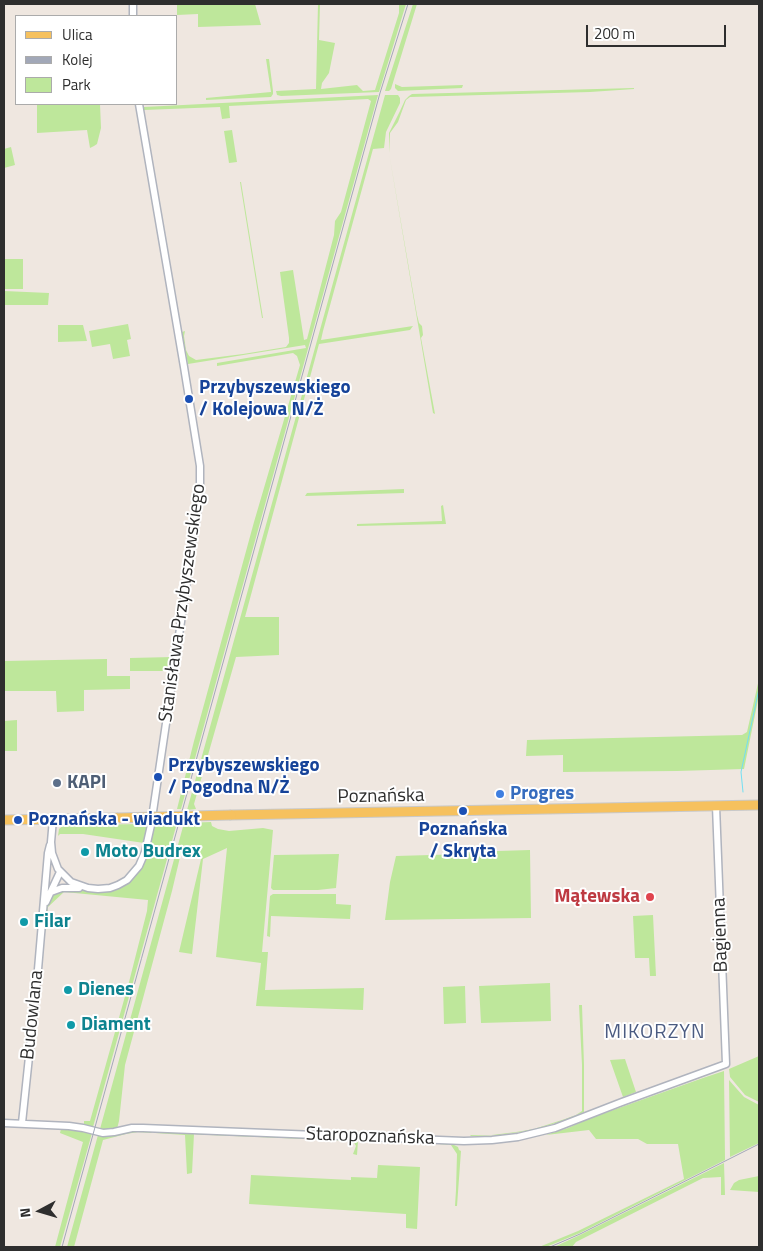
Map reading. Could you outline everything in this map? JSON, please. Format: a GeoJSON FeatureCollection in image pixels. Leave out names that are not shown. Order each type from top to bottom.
{"type":"FeatureCollection","features":[{"type":"Feature","properties":{"kind":"main road","name":"Poznańska"},"geometry":{"type":"LineString","coordinates":[[4,820],[759,805]]}},
{"type":"Feature","properties":{"kind":"street","name":"Stanisława Przybyszewskiego"},"geometry":{"type":"LineString","coordinates":[[59,871],[70,882],[78,886],[98,889],[110,888],[127,880],[139,866],[145,852],[166,730],[200,493],[200,466],[139,105]]}},
{"type":"Feature","properties":{"kind":"street","name":"Bagienna"},"geometry":{"type":"LineString","coordinates":[[716,806],[726,1064]]}},
{"type":"Feature","properties":{"kind":"street"},"geometry":{"type":"LineString","coordinates":[[46,876],[59,871],[52,853],[53,819]]}},
{"type":"Feature","properties":{"kind":"street","name":"Budowlana"},"geometry":{"type":"LineString","coordinates":[[22,1123],[48,853],[51,842]]}},
{"type":"Feature","properties":{"kind":"street","name":"Budowlana"},"geometry":{"type":"LineString","coordinates":[[44,907],[59,871]]}},
{"type":"Feature","properties":{"kind":"street"},"geometry":{"type":"LineString","coordinates":[[51,892],[62,888],[88,888]]}},
{"type":"Feature","properties":{"kind":"street","name":"Staropoznańska"},"geometry":{"type":"LineString","coordinates":[[4,1123],[76,1127],[103,1133],[143,1128],[464,1141],[492,1140],[518,1137],[555,1128],[726,1064]]}},
{"type":"Feature","properties":{"kind":"green space"},"geometry":{"type":"Polygon","coordinates":[[[177,4],[255,4],[261,25],[198,27],[198,14],[177,15],[177,4]]]}},
{"type":"Feature","properties":{"kind":"green space"},"geometry":{"type":"Polygon","coordinates":[[[318,4],[320,4],[319,40],[335,43],[329,73],[322,83],[321,89],[357,85],[363,91],[375,90],[399,13],[399,5],[406,4],[379,92],[277,95],[276,91],[316,89],[318,4]]]}},
{"type":"Feature","properties":{"kind":"green space"},"geometry":{"type":"Polygon","coordinates":[[[413,4],[417,4],[391,89],[385,91],[413,4]]]}},
{"type":"Feature","properties":{"kind":"green space"},"geometry":{"type":"Polygon","coordinates":[[[266,59],[269,59],[273,91],[271,97],[206,100],[206,98],[271,92],[266,59]]]}},
{"type":"Feature","properties":{"kind":"green space"},"geometry":{"type":"Polygon","coordinates":[[[395,84],[402,87],[463,85],[462,88],[398,91],[395,88],[395,84]]]}},
{"type":"Feature","properties":{"kind":"green space"},"geometry":{"type":"Polygon","coordinates":[[[634,88],[590,92],[410,97],[406,100],[398,122],[390,133],[389,153],[389,133],[405,100],[412,94],[634,88]]]}},
{"type":"Feature","properties":{"kind":"green space"},"geometry":{"type":"Polygon","coordinates":[[[378,95],[181,809],[177,809],[254,522],[300,365],[297,356],[293,353],[217,366],[217,363],[306,348],[305,345],[188,364],[182,332],[185,331],[186,350],[189,356],[196,360],[286,347],[289,343],[289,338],[280,272],[293,270],[304,340],[307,339],[334,235],[335,221],[341,212],[371,101],[368,99],[229,106],[230,118],[222,119],[220,107],[144,110],[144,107],[378,95]]]}},
{"type":"Feature","properties":{"kind":"green space"},"geometry":{"type":"Polygon","coordinates":[[[385,95],[398,95],[400,103],[386,132],[384,148],[373,149],[321,340],[413,326],[410,330],[319,344],[245,617],[279,617],[279,655],[236,657],[194,804],[196,809],[187,810],[385,95]]]}},
{"type":"Feature","properties":{"kind":"green space"},"geometry":{"type":"Polygon","coordinates":[[[37,105],[100,105],[101,128],[97,144],[90,148],[87,130],[37,133],[37,105]]]}},
{"type":"Feature","properties":{"kind":"green space"},"geometry":{"type":"Polygon","coordinates":[[[232,130],[237,162],[229,163],[224,131],[232,130]]]}},
{"type":"Feature","properties":{"kind":"green space"},"geometry":{"type":"Polygon","coordinates":[[[11,147],[15,165],[4,168],[4,149],[11,147]]]}},
{"type":"Feature","properties":{"kind":"green space"},"geometry":{"type":"Polygon","coordinates":[[[389,153],[417,315],[422,326],[423,335],[421,338],[435,414],[433,413],[389,153]]]}},
{"type":"Feature","properties":{"kind":"green space"},"geometry":{"type":"Polygon","coordinates":[[[241,182],[263,318],[262,318],[241,182]]]}},
{"type":"Feature","properties":{"kind":"green space"},"geometry":{"type":"Polygon","coordinates":[[[4,259],[23,259],[23,289],[4,289],[4,259]]]}},
{"type":"Feature","properties":{"kind":"green space"},"geometry":{"type":"Polygon","coordinates":[[[4,291],[49,293],[48,305],[4,305],[4,291]]]}},
{"type":"Feature","properties":{"kind":"green space"},"geometry":{"type":"Polygon","coordinates":[[[128,324],[131,339],[127,340],[130,356],[113,359],[110,344],[92,347],[89,331],[128,324]]]}},
{"type":"Feature","properties":{"kind":"green space"},"geometry":{"type":"Polygon","coordinates":[[[58,325],[83,325],[87,341],[58,342],[58,325]]]}},
{"type":"Feature","properties":{"kind":"green space"},"geometry":{"type":"Polygon","coordinates":[[[404,489],[404,493],[305,496],[307,493],[404,489]]]}},
{"type":"Feature","properties":{"kind":"green space"},"geometry":{"type":"Polygon","coordinates":[[[443,505],[446,524],[357,526],[357,524],[442,521],[441,506],[443,505]]]}},
{"type":"Feature","properties":{"kind":"green space"},"geometry":{"type":"Polygon","coordinates":[[[173,657],[171,671],[130,671],[130,658],[173,657]]]}},
{"type":"Feature","properties":{"kind":"green space"},"geometry":{"type":"Polygon","coordinates":[[[107,659],[107,676],[130,676],[130,689],[84,690],[84,711],[57,712],[56,691],[4,691],[4,661],[107,659]]]}},
{"type":"Feature","properties":{"kind":"green space"},"geometry":{"type":"Polygon","coordinates":[[[759,679],[759,695],[744,769],[563,772],[563,755],[526,756],[527,740],[742,735],[747,732],[759,679]]]}},
{"type":"Feature","properties":{"kind":"green space"},"geometry":{"type":"Polygon","coordinates":[[[17,720],[17,751],[4,751],[4,721],[17,720]]]}},
{"type":"Feature","properties":{"kind":"green space"},"geometry":{"type":"Polygon","coordinates":[[[211,822],[212,826],[218,829],[229,831],[263,828],[273,830],[262,952],[268,952],[265,990],[364,988],[363,1010],[256,1006],[261,963],[216,957],[227,848],[203,859],[192,954],[179,952],[201,859],[198,854],[188,850],[181,853],[125,1065],[117,1129],[109,1131],[100,1129],[184,823],[211,822]]]}},
{"type":"Feature","properties":{"kind":"green space"},"geometry":{"type":"Polygon","coordinates":[[[154,823],[177,823],[93,1127],[84,1125],[84,1121],[90,1121],[129,982],[147,911],[148,900],[64,892],[48,907],[44,942],[47,907],[53,894],[64,889],[100,892],[129,882],[142,868],[146,859],[154,823]]]}},
{"type":"Feature","properties":{"kind":"green space"},"geometry":{"type":"Polygon","coordinates":[[[148,824],[144,843],[83,834],[60,834],[58,836],[59,829],[64,825],[148,824]]]}},
{"type":"Feature","properties":{"kind":"green space"},"geometry":{"type":"Polygon","coordinates":[[[530,850],[531,918],[385,920],[390,882],[396,856],[530,850]]]}},
{"type":"Feature","properties":{"kind":"green space"},"geometry":{"type":"Polygon","coordinates":[[[339,854],[336,888],[273,890],[271,888],[274,855],[339,854]]]}},
{"type":"Feature","properties":{"kind":"green space"},"geometry":{"type":"Polygon","coordinates":[[[273,894],[336,894],[336,904],[351,905],[350,919],[271,916],[270,937],[267,936],[270,896],[273,894]]]}},
{"type":"Feature","properties":{"kind":"green space"},"geometry":{"type":"Polygon","coordinates":[[[653,915],[656,976],[650,976],[649,958],[635,958],[633,916],[653,915]]]}},
{"type":"Feature","properties":{"kind":"green space"},"geometry":{"type":"Polygon","coordinates":[[[550,983],[551,1021],[481,1023],[479,986],[550,983]]]}},
{"type":"Feature","properties":{"kind":"green space"},"geometry":{"type":"Polygon","coordinates":[[[465,986],[466,1023],[444,1024],[443,987],[465,986]]]}},
{"type":"Feature","properties":{"kind":"green space"},"geometry":{"type":"Polygon","coordinates":[[[579,1005],[582,1005],[584,1112],[565,1120],[534,1130],[499,1135],[471,1136],[534,1129],[576,1115],[582,1111],[579,1005]]]}},
{"type":"Feature","properties":{"kind":"green space"},"geometry":{"type":"Polygon","coordinates":[[[759,1056],[759,1102],[745,1095],[730,1077],[729,1069],[759,1056]]]}},
{"type":"Feature","properties":{"kind":"green space"},"geometry":{"type":"Polygon","coordinates":[[[625,1059],[636,1092],[623,1097],[610,1060],[625,1059]]]}},
{"type":"Feature","properties":{"kind":"green space"},"geometry":{"type":"Polygon","coordinates":[[[724,1071],[725,1160],[580,1233],[546,1247],[539,1247],[578,1231],[684,1179],[678,1144],[647,1144],[638,1139],[596,1139],[589,1130],[546,1135],[724,1071]]]}},
{"type":"Feature","properties":{"kind":"green space"},"geometry":{"type":"Polygon","coordinates":[[[729,1080],[744,1097],[759,1105],[759,1143],[730,1157],[729,1080]]]}},
{"type":"Feature","properties":{"kind":"green space"},"geometry":{"type":"Polygon","coordinates":[[[61,1129],[75,1129],[92,1133],[60,1247],[55,1247],[83,1142],[60,1133],[61,1129]]]}},
{"type":"Feature","properties":{"kind":"green space"},"geometry":{"type":"Polygon","coordinates":[[[149,1130],[152,1133],[138,1132],[103,1140],[74,1247],[67,1247],[98,1135],[108,1136],[126,1131],[149,1130]]]}},
{"type":"Feature","properties":{"kind":"green space"},"geometry":{"type":"Polygon","coordinates":[[[156,1131],[204,1133],[204,1135],[194,1134],[192,1173],[187,1174],[185,1135],[155,1133],[156,1131]]]}},
{"type":"Feature","properties":{"kind":"green space"},"geometry":{"type":"Polygon","coordinates":[[[209,1133],[371,1140],[371,1142],[358,1141],[357,1155],[353,1154],[356,1146],[353,1141],[209,1135],[209,1133]]]}},
{"type":"Feature","properties":{"kind":"green space"},"geometry":{"type":"Polygon","coordinates":[[[439,1143],[454,1145],[461,1151],[457,1206],[455,1206],[457,1154],[451,1145],[439,1143]]]}},
{"type":"Feature","properties":{"kind":"green space"},"geometry":{"type":"Polygon","coordinates":[[[724,1163],[725,1195],[721,1195],[721,1177],[703,1178],[576,1242],[572,1247],[554,1247],[580,1235],[724,1163]]]}},
{"type":"Feature","properties":{"kind":"green space"},"geometry":{"type":"Polygon","coordinates":[[[378,1165],[420,1167],[417,1229],[406,1228],[406,1214],[249,1204],[251,1175],[351,1180],[351,1177],[377,1178],[378,1165]]]}},
{"type":"Feature","properties":{"kind":"green space"},"geometry":{"type":"Polygon","coordinates":[[[759,1176],[759,1192],[730,1190],[734,1183],[739,1180],[759,1176]]]}},
{"type":"Feature","properties":{"kind":"waterway"},"geometry":{"type":"LineString","coordinates":[[743,792],[741,772],[759,689]]}},
{"type":"Feature","properties":{"kind":"railway"},"geometry":{"type":"LineString","coordinates":[[62,1247],[380,93],[408,4]]}},
{"type":"Feature","properties":{"kind":"railway"},"geometry":{"type":"LineString","coordinates":[[550,1247],[580,1234],[759,1144]]}},
{"type":"Feature","properties":{"kind":"place","name":"Przybyszewskiego / Kolejowa N/Ż"},"geometry":{"type":"Point","coordinates":[189,399]}},
{"type":"Feature","properties":{"kind":"place","name":"Przybyszewskiego / Pogodna N/Ż"},"geometry":{"type":"Point","coordinates":[158,777]}},
{"type":"Feature","properties":{"kind":"place","name":"KAPI"},"geometry":{"type":"Point","coordinates":[57,783]}},
{"type":"Feature","properties":{"kind":"place","name":"Progres"},"geometry":{"type":"Point","coordinates":[500,794]}},
{"type":"Feature","properties":{"kind":"place","name":"Poznańska / Skryta"},"geometry":{"type":"Point","coordinates":[463,811]}},
{"type":"Feature","properties":{"kind":"place","name":"Poznańska - wiadukt"},"geometry":{"type":"Point","coordinates":[18,820]}},
{"type":"Feature","properties":{"kind":"place","name":"Moto Budrex"},"geometry":{"type":"Point","coordinates":[85,852]}},
{"type":"Feature","properties":{"kind":"place","name":"Mątewska"},"geometry":{"type":"Point","coordinates":[650,897]}},
{"type":"Feature","properties":{"kind":"place","name":"Filar"},"geometry":{"type":"Point","coordinates":[24,922]}},
{"type":"Feature","properties":{"kind":"place","name":"Dienes"},"geometry":{"type":"Point","coordinates":[68,990]}},
{"type":"Feature","properties":{"kind":"place","name":"Diament"},"geometry":{"type":"Point","coordinates":[71,1025]}},
{"type":"Feature","properties":{"kind":"district","name":"MIKORZYN"},"geometry":{"type":"Point","coordinates":[655,1033]}}]}
